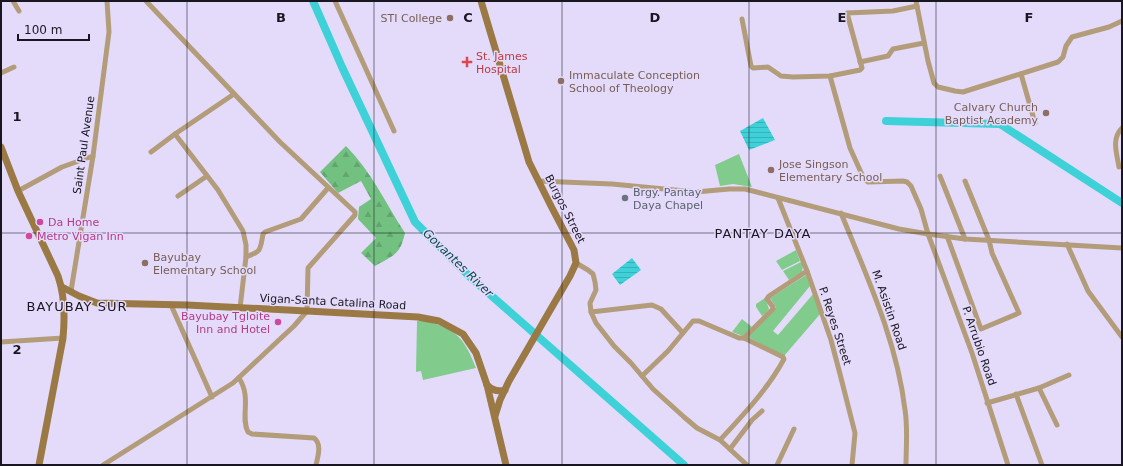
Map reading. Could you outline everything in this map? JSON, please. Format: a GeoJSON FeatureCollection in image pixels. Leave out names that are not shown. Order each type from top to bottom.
{"type":"FeatureCollection","features":[{"type":"Feature","properties":{"kind":"main road","name":"Burgos Street"},"geometry":{"type":"LineString","coordinates":[[481,1],[523,144],[538,181],[574,250],[576,263]]}},
{"type":"Feature","properties":{"kind":"main road"},"geometry":{"type":"LineString","coordinates":[[1,148],[18,191],[62,287],[65,323],[39,465]]}},
{"type":"Feature","properties":{"kind":"main road"},"geometry":{"type":"LineString","coordinates":[[495,416],[505,390],[576,263]]}},
{"type":"Feature","properties":{"kind":"main road","name":"Vigan-Santa Catalina Road"},"geometry":{"type":"LineString","coordinates":[[62,287],[97,303],[307,311],[418,317],[439,321],[463,334],[480,361],[495,416],[506,465]]}},
{"type":"Feature","properties":{"kind":"main road"},"geometry":{"type":"LineString","coordinates":[[487,385],[495,390],[505,390]]}},
{"type":"Feature","properties":{"kind":"street"},"geometry":{"type":"LineString","coordinates":[[13,1],[19,11]]}},
{"type":"Feature","properties":{"kind":"street","name":"Saint Paul Avenue"},"geometry":{"type":"LineString","coordinates":[[71,291],[93,156],[109,32],[107,1]]}},
{"type":"Feature","properties":{"kind":"street"},"geometry":{"type":"LineString","coordinates":[[103,465],[212,397],[239,378],[294,326],[307,311],[308,268],[356,215],[355,212],[280,142],[146,1]]}},
{"type":"Feature","properties":{"kind":"street"},"geometry":{"type":"LineString","coordinates":[[335,1],[394,131]]}},
{"type":"Feature","properties":{"kind":"street"},"geometry":{"type":"LineString","coordinates":[[742,19],[751,66],[753,68],[768,67],[781,76],[830,76],[860,70],[862,68],[847,13],[892,11],[916,4],[934,83],[938,86],[963,92],[1060,61],[1063,57],[1068,42],[1074,36],[1109,27],[1122,21]]}},
{"type":"Feature","properties":{"kind":"street"},"geometry":{"type":"LineString","coordinates":[[860,62],[888,56],[893,49],[924,43]]}},
{"type":"Feature","properties":{"kind":"street"},"geometry":{"type":"LineString","coordinates":[[1,73],[14,67]]}},
{"type":"Feature","properties":{"kind":"street"},"geometry":{"type":"LineString","coordinates":[[1021,74],[1036,123]]}},
{"type":"Feature","properties":{"kind":"street","name":"P. Arrubio Road"},"geometry":{"type":"LineString","coordinates":[[830,76],[850,148],[864,179],[868,182],[903,181],[909,184],[921,209],[928,234],[972,353],[1008,465]]}},
{"type":"Feature","properties":{"kind":"street"},"geometry":{"type":"LineString","coordinates":[[151,152],[234,94]]}},
{"type":"Feature","properties":{"kind":"street"},"geometry":{"type":"LineString","coordinates":[[1119,168],[1115,144],[1116,138],[1122,128]]}},
{"type":"Feature","properties":{"kind":"street"},"geometry":{"type":"LineString","coordinates":[[175,134],[218,190],[244,231],[246,257],[240,308]]}},
{"type":"Feature","properties":{"kind":"street"},"geometry":{"type":"LineString","coordinates":[[18,191],[62,167],[93,156]]}},
{"type":"Feature","properties":{"kind":"street"},"geometry":{"type":"LineString","coordinates":[[178,196],[207,176]]}},
{"type":"Feature","properties":{"kind":"street"},"geometry":{"type":"LineString","coordinates":[[940,176],[965,239]]}},
{"type":"Feature","properties":{"kind":"street"},"geometry":{"type":"LineString","coordinates":[[538,181],[612,184],[696,192],[738,189],[841,213],[899,229],[928,234],[965,239],[1122,248]]}},
{"type":"Feature","properties":{"kind":"street"},"geometry":{"type":"LineString","coordinates":[[947,236],[981,329],[1019,313],[992,253],[989,240],[965,181]]}},
{"type":"Feature","properties":{"kind":"street"},"geometry":{"type":"LineString","coordinates":[[246,257],[257,253],[261,249],[265,232],[301,219],[328,188]]}},
{"type":"Feature","properties":{"kind":"street","name":"P. Reyes Street"},"geometry":{"type":"LineString","coordinates":[[778,198],[807,271],[831,340],[855,429],[852,465]]}},
{"type":"Feature","properties":{"kind":"street","name":"M. Asistin Road"},"geometry":{"type":"LineString","coordinates":[[841,213],[890,339],[898,368],[905,410],[906,465]]}},
{"type":"Feature","properties":{"kind":"street"},"geometry":{"type":"LineString","coordinates":[[1067,244],[1088,291],[1122,337]]}},
{"type":"Feature","properties":{"kind":"street"},"geometry":{"type":"LineString","coordinates":[[576,263],[590,271],[596,282],[596,290],[590,303],[591,312],[596,323],[653,389],[689,422],[720,440],[747,465]]}},
{"type":"Feature","properties":{"kind":"street"},"geometry":{"type":"LineString","coordinates":[[744,338],[773,309],[767,299],[769,296],[807,271]]}},
{"type":"Feature","properties":{"kind":"street"},"geometry":{"type":"LineString","coordinates":[[171,305],[212,397]]}},
{"type":"Feature","properties":{"kind":"street"},"geometry":{"type":"LineString","coordinates":[[591,312],[652,305],[661,309],[683,333]]}},
{"type":"Feature","properties":{"kind":"street"},"geometry":{"type":"LineString","coordinates":[[642,376],[668,351],[692,322],[697,320],[740,338],[744,338],[784,358],[767,386],[720,440]]}},
{"type":"Feature","properties":{"kind":"street"},"geometry":{"type":"LineString","coordinates":[[1,342],[63,338]]}},
{"type":"Feature","properties":{"kind":"street"},"geometry":{"type":"LineString","coordinates":[[987,403],[1039,388],[1069,375]]}},
{"type":"Feature","properties":{"kind":"street"},"geometry":{"type":"LineString","coordinates":[[239,378],[243,384],[246,394],[246,422],[248,432],[252,434],[314,438],[318,442],[319,454],[316,465]]}},
{"type":"Feature","properties":{"kind":"street"},"geometry":{"type":"LineString","coordinates":[[1039,388],[1057,425]]}},
{"type":"Feature","properties":{"kind":"street"},"geometry":{"type":"LineString","coordinates":[[1016,394],[1042,465]]}},
{"type":"Feature","properties":{"kind":"street"},"geometry":{"type":"LineString","coordinates":[[730,449],[752,420],[762,411]]}},
{"type":"Feature","properties":{"kind":"street"},"geometry":{"type":"LineString","coordinates":[[777,465],[794,429]]}},
{"type":"Feature","properties":{"kind":"shaded area"},"geometry":{"type":"Polygon","coordinates":[[[763,118],[775,140],[749,150],[740,131],[763,118]]]}},
{"type":"Feature","properties":{"kind":"shaded area"},"geometry":{"type":"Polygon","coordinates":[[[739,154],[752,187],[733,184],[720,186],[715,165],[739,154]]]}},
{"type":"Feature","properties":{"kind":"shaded area"},"geometry":{"type":"Polygon","coordinates":[[[796,250],[800,261],[782,270],[776,261],[796,250]]]}},
{"type":"Feature","properties":{"kind":"shaded area"},"geometry":{"type":"Polygon","coordinates":[[[632,258],[641,270],[620,285],[612,274],[632,258]]]}},
{"type":"Feature","properties":{"kind":"shaded area"},"geometry":{"type":"Polygon","coordinates":[[[801,262],[803,266],[802,272],[789,280],[783,271],[801,262]]]}},
{"type":"Feature","properties":{"kind":"shaded area"},"geometry":{"type":"Polygon","coordinates":[[[806,275],[810,286],[773,331],[778,335],[814,293],[821,313],[784,356],[748,337],[776,307],[770,298],[806,275]]]}},
{"type":"Feature","properties":{"kind":"shaded area"},"geometry":{"type":"Polygon","coordinates":[[[765,298],[769,309],[762,316],[756,307],[756,304],[765,298]]]}},
{"type":"Feature","properties":{"kind":"shaded area"},"geometry":{"type":"Polygon","coordinates":[[[742,319],[752,327],[743,336],[732,332],[742,319]]]}},
{"type":"Feature","properties":{"kind":"shaded area"},"geometry":{"type":"Polygon","coordinates":[[[423,320],[444,327],[457,336],[463,342],[472,357],[476,368],[423,380],[421,371],[416,372],[417,321],[423,320]]]}},
{"type":"Feature","properties":{"kind":"green space"},"geometry":{"type":"Polygon","coordinates":[[[346,146],[371,177],[405,233],[401,246],[395,254],[375,266],[361,253],[376,238],[358,219],[359,207],[371,199],[361,181],[338,193],[320,172],[346,146]]]}},
{"type":"Feature","properties":{"kind":"waterway","name":"Govantes River"},"geometry":{"type":"LineString","coordinates":[[313,1],[342,67],[415,222],[469,276],[684,465]]}},
{"type":"Feature","properties":{"kind":"waterway"},"geometry":{"type":"LineString","coordinates":[[886,121],[1000,124],[1122,203]]}},
{"type":"Feature","properties":{"kind":"place","name":"STI College"},"geometry":{"type":"Point","coordinates":[450,18]}},
{"type":"Feature","properties":{"kind":"place","name":"St. James Hospital"},"geometry":{"type":"Point","coordinates":[467,62]}},
{"type":"Feature","properties":{"kind":"place","name":"Immaculate Conception School of Theology"},"geometry":{"type":"Point","coordinates":[561,81]}},
{"type":"Feature","properties":{"kind":"place","name":"Calvary Church Baptist Academy"},"geometry":{"type":"Point","coordinates":[1046,113]}},
{"type":"Feature","properties":{"kind":"place","name":"Jose Singson Elementary School"},"geometry":{"type":"Point","coordinates":[771,170]}},
{"type":"Feature","properties":{"kind":"place","name":"Brgy. Pantay Daya Chapel"},"geometry":{"type":"Point","coordinates":[625,198]}},
{"type":"Feature","properties":{"kind":"place","name":"Da Home"},"geometry":{"type":"Point","coordinates":[40,222]}},
{"type":"Feature","properties":{"kind":"place","name":"Metro Vigan Inn"},"geometry":{"type":"Point","coordinates":[29,236]}},
{"type":"Feature","properties":{"kind":"place","name":"Bayubay Elementary School"},"geometry":{"type":"Point","coordinates":[145,263]}},
{"type":"Feature","properties":{"kind":"place","name":"Bayubay Tgloite Inn and Hotel"},"geometry":{"type":"Point","coordinates":[278,322]}},
{"type":"Feature","properties":{"kind":"district","name":"PANTAY DAYA"},"geometry":{"type":"Point","coordinates":[763,233]}},
{"type":"Feature","properties":{"kind":"district","name":"BAYUBAY SUR"},"geometry":{"type":"Point","coordinates":[77,306]}}]}
